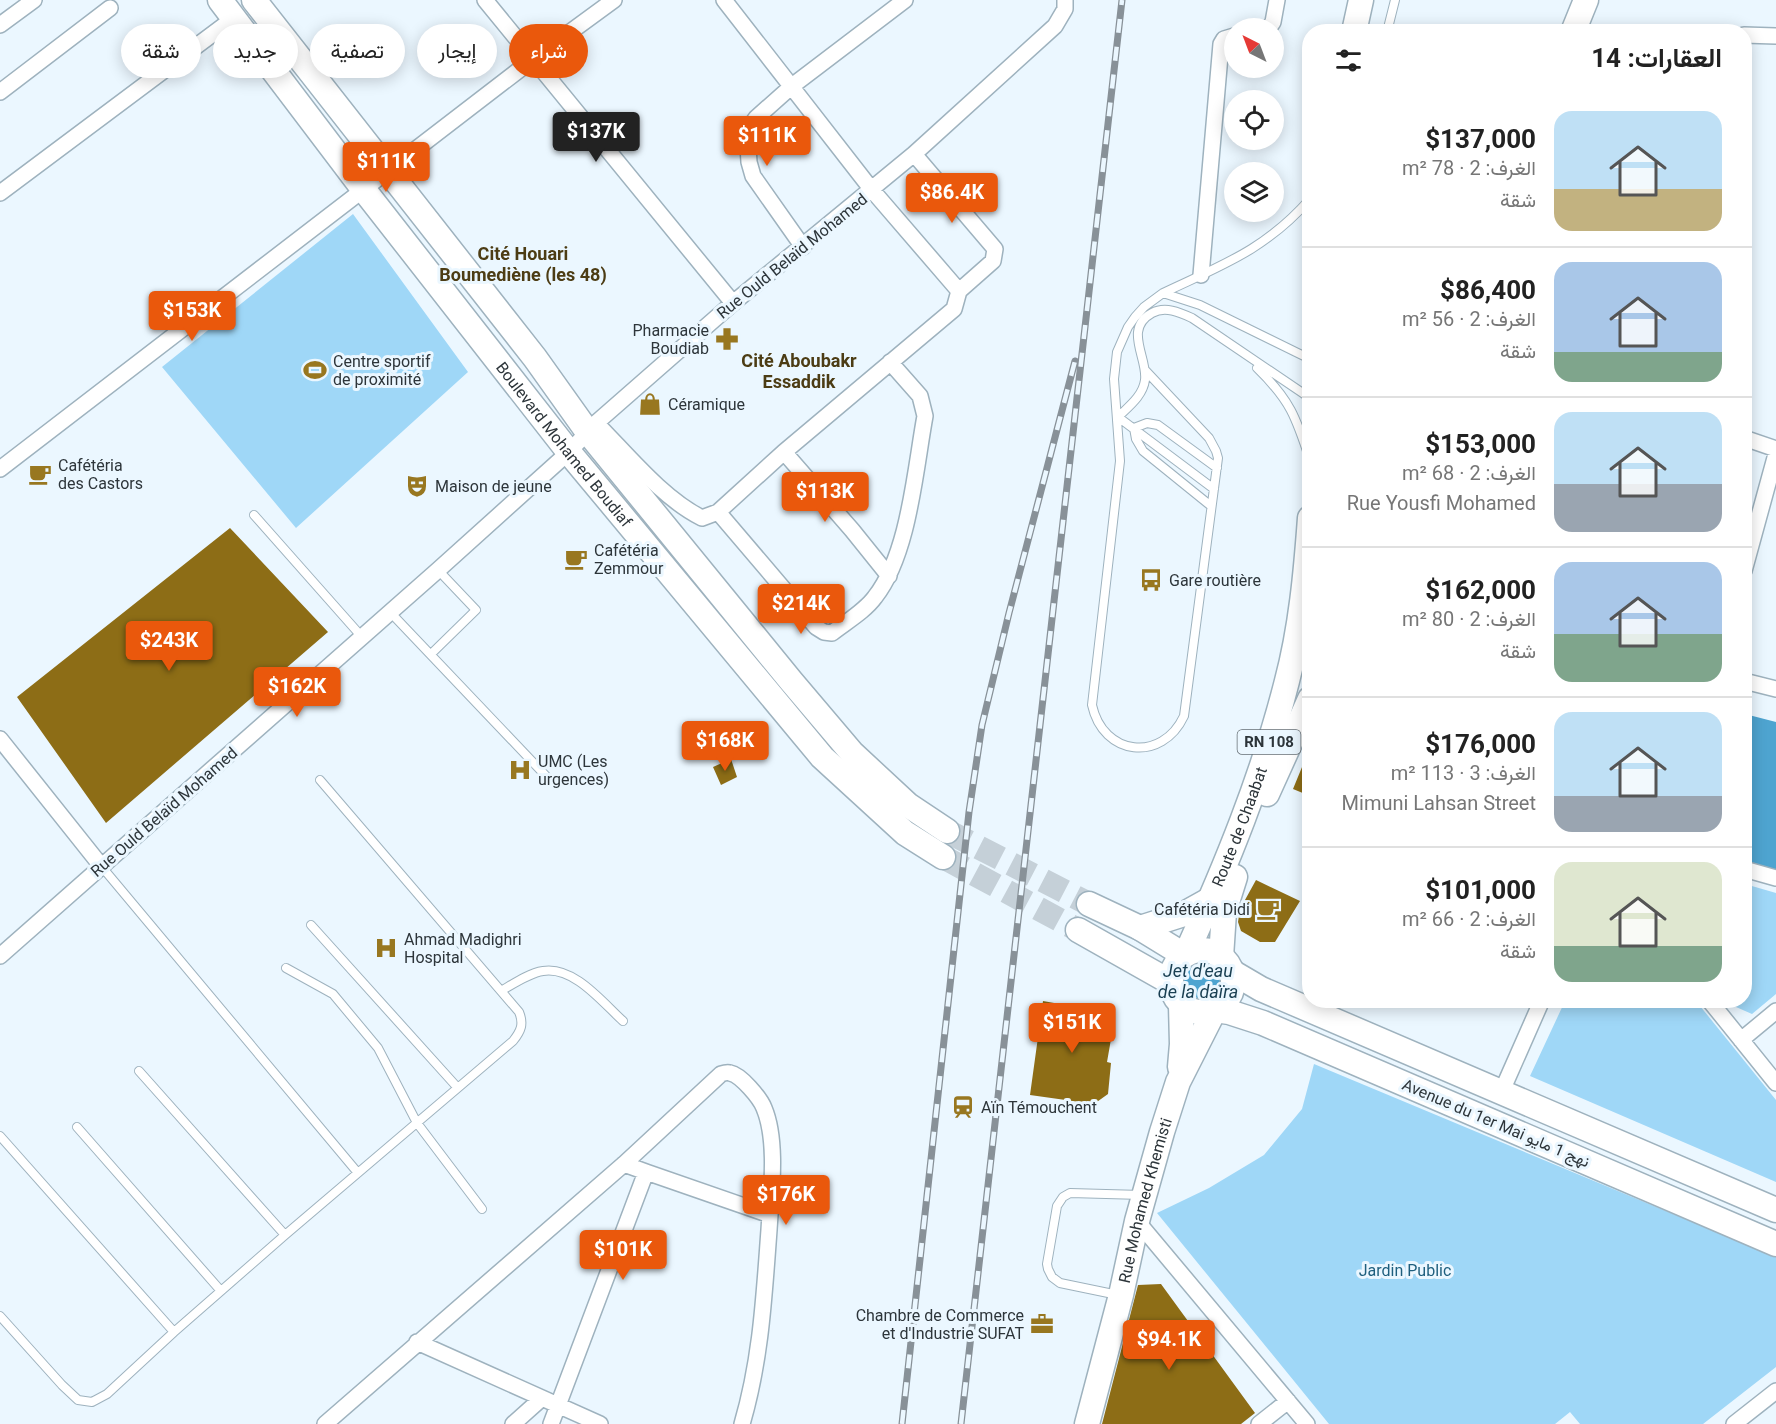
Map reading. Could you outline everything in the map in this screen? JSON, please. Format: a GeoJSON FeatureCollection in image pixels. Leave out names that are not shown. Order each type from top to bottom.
{"type":"FeatureCollection","features":[{"type":"Feature","properties":{"kind":"main road","name":"Boulevard Mohamed Boudiaf"},"geometry":{"type":"LineString","coordinates":[[254,0],[791,681],[852,753],[908,805],[947,831]]}},
{"type":"Feature","properties":{"kind":"main road"},"geometry":{"type":"LineString","coordinates":[[1356,24],[1361,0]]}},
{"type":"Feature","properties":{"kind":"main road"},"geometry":{"type":"LineString","coordinates":[[1576,24],[1586,0]]}},
{"type":"Feature","properties":{"kind":"main road","name":"Boulevard Mohamed Boudiaf"},"geometry":{"type":"LineString","coordinates":[[227,9],[364,190],[569,452],[822,757],[904,833],[943,857]]}},
{"type":"Feature","properties":{"kind":"main road","name":"Route de Chaabat"},"geometry":{"type":"LineString","coordinates":[[1185,955],[1211,899],[1257,783],[1288,680],[1302,593]]}},
{"type":"Feature","properties":{"kind":"main road","name":"Route de Chaabat"},"geometry":{"type":"LineString","coordinates":[[1226,964],[1224,912],[1230,888],[1270,787],[1302,717]]}},
{"type":"Feature","properties":{"kind":"main road"},"geometry":{"type":"LineString","coordinates":[[1140,928],[1177,917],[1211,899]]}},
{"type":"Feature","properties":{"kind":"main road"},"geometry":{"type":"LineString","coordinates":[[1089,904],[1140,928],[1185,955]]}},
{"type":"Feature","properties":{"kind":"main road"},"geometry":{"type":"LineString","coordinates":[[1078,930],[1170,982]]}},
{"type":"Feature","properties":{"kind":"main road"},"geometry":{"type":"LineString","coordinates":[[1204,950],[1226,964],[1232,990],[1222,1005],[1214,1010],[1196,1012],[1180,1005],[1170,982],[1174,967],[1185,955],[1204,950]]}},
{"type":"Feature","properties":{"kind":"main road","name":"Avenue du 1er Mai نهج 1 مايو"},"geometry":{"type":"LineString","coordinates":[[1226,964],[1261,989],[1302,1007]]}},
{"type":"Feature","properties":{"kind":"main road","name":"Rue Mohamed Khemisti"},"geometry":{"type":"LineString","coordinates":[[1178,1082],[1182,1044],[1180,1005]]}},
{"type":"Feature","properties":{"kind":"main road","name":"Avenue du 1er Mai نهج 1 مايو"},"geometry":{"type":"LineString","coordinates":[[1305,1008],[1776,1210]]}},
{"type":"Feature","properties":{"kind":"main road","name":"Avenue du 1er Mai نهج 1 مايو"},"geometry":{"type":"LineString","coordinates":[[1214,1010],[1229,1012],[1274,1028],[1776,1244]]}},
{"type":"Feature","properties":{"kind":"main road","name":"Rue Mohamed Khemisti"},"geometry":{"type":"LineString","coordinates":[[1087,1424],[1121,1295],[1137,1221],[1178,1082],[1214,1010]]}},
{"type":"Feature","properties":{"kind":"street"},"geometry":{"type":"LineString","coordinates":[[0,26],[34,0]]}},
{"type":"Feature","properties":{"kind":"street"},"geometry":{"type":"LineString","coordinates":[[485,0],[509,31]]}},
{"type":"Feature","properties":{"kind":"street"},"geometry":{"type":"LineString","coordinates":[[581,24],[614,0]]}},
{"type":"Feature","properties":{"kind":"street"},"geometry":{"type":"LineString","coordinates":[[724,0],[872,190],[959,291]]}},
{"type":"Feature","properties":{"kind":"street"},"geometry":{"type":"LineString","coordinates":[[803,246],[753,176],[749,162],[747,131],[756,117],[792,86],[905,0]]}},
{"type":"Feature","properties":{"kind":"street","name":"Rue Ould Belaïd Mohamed"},"geometry":{"type":"LineString","coordinates":[[0,956],[438,570],[569,452],[591,427],[733,303],[914,154],[1055,26],[1065,9],[1065,0]]}},
{"type":"Feature","properties":{"kind":"street"},"geometry":{"type":"LineString","coordinates":[[1274,18],[1277,0]]}},
{"type":"Feature","properties":{"kind":"street"},"geometry":{"type":"LineString","coordinates":[[0,92],[110,8]]}},
{"type":"Feature","properties":{"kind":"street"},"geometry":{"type":"LineString","coordinates":[[2,186],[227,9]]}},
{"type":"Feature","properties":{"kind":"street"},"geometry":{"type":"LineString","coordinates":[[1752,35],[1776,36]]}},
{"type":"Feature","properties":{"kind":"street"},"geometry":{"type":"LineString","coordinates":[[1202,275],[1221,44],[1224,39]]}},
{"type":"Feature","properties":{"kind":"street"},"geometry":{"type":"LineString","coordinates":[[0,469],[509,78]]}},
{"type":"Feature","properties":{"kind":"street"},"geometry":{"type":"LineString","coordinates":[[547,78],[733,303]]}},
{"type":"Feature","properties":{"kind":"street"},"geometry":{"type":"LineString","coordinates":[[591,427],[691,512],[702,518],[718,512],[784,452],[954,309],[959,291],[993,261],[995,249],[914,154]]}},
{"type":"Feature","properties":{"kind":"street"},"geometry":{"type":"LineString","coordinates":[[718,512],[816,627],[824,632],[832,633],[874,599],[888,576],[901,545],[925,416],[920,396],[890,362]]}},
{"type":"Feature","properties":{"kind":"street"},"geometry":{"type":"LineString","coordinates":[[1752,441],[1776,449]]}},
{"type":"Feature","properties":{"kind":"street"},"geometry":{"type":"LineString","coordinates":[[784,452],[852,530],[888,576]]}},
{"type":"Feature","properties":{"kind":"street"},"geometry":{"type":"LineString","coordinates":[[1752,525],[1776,454]]}},
{"type":"Feature","properties":{"kind":"street"},"geometry":{"type":"LineString","coordinates":[[1752,683],[1776,689]]}},
{"type":"Feature","properties":{"kind":"street"},"geometry":{"type":"LineString","coordinates":[[0,739],[102,867]]}},
{"type":"Feature","properties":{"kind":"street"},"geometry":{"type":"LineString","coordinates":[[1752,871],[1776,878]]}},
{"type":"Feature","properties":{"kind":"street"},"geometry":{"type":"LineString","coordinates":[[1501,1093],[1538,1008]]}},
{"type":"Feature","properties":{"kind":"street"},"geometry":{"type":"LineString","coordinates":[[1715,1008],[1776,1083]]}},
{"type":"Feature","properties":{"kind":"street"},"geometry":{"type":"LineString","coordinates":[[1741,1040],[1776,1011]]}},
{"type":"Feature","properties":{"kind":"street"},"geometry":{"type":"LineString","coordinates":[[325,1424],[624,1164],[721,1074],[730,1073],[740,1079],[755,1094],[764,1108],[770,1135],[773,1172],[762,1329],[751,1392],[742,1424]]}},
{"type":"Feature","properties":{"kind":"street"},"geometry":{"type":"LineString","coordinates":[[624,1164],[770,1215]]}},
{"type":"Feature","properties":{"kind":"street"},"geometry":{"type":"LineString","coordinates":[[551,1424],[646,1172]]}},
{"type":"Feature","properties":{"kind":"street"},"geometry":{"type":"LineString","coordinates":[[1137,1221],[1307,1424]]}},
{"type":"Feature","properties":{"kind":"street"},"geometry":{"type":"LineString","coordinates":[[417,1342],[600,1424]]}},
{"type":"Feature","properties":{"kind":"street"},"geometry":{"type":"LineString","coordinates":[[1734,1424],[1775,1394]]}},
{"type":"Feature","properties":{"kind":"street"},"geometry":{"type":"LineString","coordinates":[[513,1424],[542,1399]]}},
{"type":"Feature","properties":{"kind":"street"},"geometry":{"type":"LineString","coordinates":[[1259,1424],[1288,1401]]}},
{"type":"Feature","properties":{"kind":"lane"},"geometry":{"type":"LineString","coordinates":[[1389,24],[1395,0]]}},
{"type":"Feature","properties":{"kind":"lane"},"geometry":{"type":"LineString","coordinates":[[1145,370],[1209,438],[1216,451],[1217,468],[1210,506],[1184,716],[1172,735],[1153,746],[1142,748],[1118,743],[1100,728],[1092,705],[1118,487],[1120,453],[1114,379],[1117,352],[1122,339],[1139,312],[1163,293],[1266,241],[1302,207]]}},
{"type":"Feature","properties":{"kind":"lane"},"geometry":{"type":"LineString","coordinates":[[1163,293],[1200,305],[1302,355]]}},
{"type":"Feature","properties":{"kind":"lane"},"geometry":{"type":"LineString","coordinates":[[1118,417],[1140,394],[1145,379],[1137,332],[1145,318],[1161,310],[1169,309],[1192,318],[1302,393]]}},
{"type":"Feature","properties":{"kind":"lane"},"geometry":{"type":"LineString","coordinates":[[1245,356],[1286,399],[1302,438]]}},
{"type":"Feature","properties":{"kind":"lane"},"geometry":{"type":"LineString","coordinates":[[1118,417],[1214,489]]}},
{"type":"Feature","properties":{"kind":"lane"},"geometry":{"type":"LineString","coordinates":[[1134,428],[1147,423],[1158,425],[1217,468]]}},
{"type":"Feature","properties":{"kind":"lane"},"geometry":{"type":"LineString","coordinates":[[1134,428],[1136,439],[1143,452],[1210,506]]}},
{"type":"Feature","properties":{"kind":"lane"},"geometry":{"type":"LineString","coordinates":[[254,515],[362,637]]}},
{"type":"Feature","properties":{"kind":"lane"},"geometry":{"type":"LineString","coordinates":[[431,654],[476,610],[438,570]]}},
{"type":"Feature","properties":{"kind":"lane"},"geometry":{"type":"LineString","coordinates":[[390,612],[546,776]]}},
{"type":"Feature","properties":{"kind":"lane"},"geometry":{"type":"LineString","coordinates":[[0,1317],[78,1400],[92,1402],[107,1394],[285,1235],[513,1041],[520,1031],[522,1020],[519,1012],[320,780]]}},
{"type":"Feature","properties":{"kind":"lane"},"geometry":{"type":"LineString","coordinates":[[102,867],[358,1173]]}},
{"type":"Feature","properties":{"kind":"lane"},"geometry":{"type":"LineString","coordinates":[[311,925],[457,1087]]}},
{"type":"Feature","properties":{"kind":"lane"},"geometry":{"type":"LineString","coordinates":[[286,968],[333,994],[378,1048],[417,1123],[482,1209]]}},
{"type":"Feature","properties":{"kind":"lane"},"geometry":{"type":"LineString","coordinates":[[501,991],[541,971],[559,970],[579,982],[623,1021]]}},
{"type":"Feature","properties":{"kind":"lane"},"geometry":{"type":"LineString","coordinates":[[139,1071],[285,1235]]}},
{"type":"Feature","properties":{"kind":"lane"},"geometry":{"type":"LineString","coordinates":[[77,1127],[221,1291]]}},
{"type":"Feature","properties":{"kind":"lane"},"geometry":{"type":"LineString","coordinates":[[0,1136],[174,1332]]}},
{"type":"Feature","properties":{"kind":"lane"},"geometry":{"type":"LineString","coordinates":[[1121,1295],[1060,1283],[1052,1277],[1047,1263],[1057,1206],[1063,1197],[1070,1193],[1144,1195]]}},
{"type":"Feature","properties":{"kind":"green space","name":"Centre sportif de proximité"},"geometry":{"type":"Polygon","coordinates":[[[353,214],[468,372],[296,528],[162,367],[353,214]]]}},
{"type":"Feature","properties":{"kind":"green space"},"geometry":{"type":"Polygon","coordinates":[[[1752,886],[1776,893],[1776,994],[1752,1014],[1738,1008],[1752,1008],[1752,886]]]}},
{"type":"Feature","properties":{"kind":"green space"},"geometry":{"type":"Polygon","coordinates":[[[1562,1008],[1702,1008],[1776,1100],[1776,1182],[1530,1076],[1562,1008]]]}},
{"type":"Feature","properties":{"kind":"green space","name":"Jardin Public"},"geometry":{"type":"Polygon","coordinates":[[[1314,1064],[1776,1257],[1776,1367],[1703,1424],[1580,1424],[1570,1412],[1555,1424],[1329,1424],[1157,1213],[1209,1188],[1264,1155],[1302,1109],[1314,1064]]]}},
{"type":"Feature","properties":{"kind":"water"},"geometry":{"type":"Polygon","coordinates":[[[1752,716],[1776,722],[1776,870],[1752,863],[1752,716]]]}},
{"type":"Feature","properties":{"kind":"water","name":"Jet d'eau de la daïra"},"geometry":{"type":"Polygon","coordinates":[[[1199,957],[1215,964],[1222,980],[1215,996],[1199,1003],[1183,996],[1176,980],[1183,964],[1199,957]]]}},
{"type":"Feature","properties":{"kind":"building"},"geometry":{"type":"Polygon","coordinates":[[[230,528],[328,632],[106,823],[17,697],[230,528]]]}},
{"type":"Feature","properties":{"kind":"building"},"geometry":{"type":"Polygon","coordinates":[[[731,759],[737,777],[721,785],[713,767],[731,759]]]}},
{"type":"Feature","properties":{"kind":"building"},"geometry":{"type":"Polygon","coordinates":[[[1302,767],[1302,793],[1293,789],[1302,767]]]}},
{"type":"Feature","properties":{"kind":"building","name":"Cafétéria Didi"},"geometry":{"type":"Polygon","coordinates":[[[1256,880],[1300,901],[1275,942],[1260,942],[1241,931],[1238,922],[1240,909],[1256,880]]]}},
{"type":"Feature","properties":{"kind":"building"},"geometry":{"type":"Polygon","coordinates":[[[1043,1001],[1104,1012],[1114,1022],[1107,1062],[1111,1063],[1108,1094],[1094,1104],[1030,1095],[1043,1001]]]}},
{"type":"Feature","properties":{"kind":"building"},"geometry":{"type":"Polygon","coordinates":[[[1161,1284],[1255,1413],[1241,1424],[1102,1424],[1138,1285],[1161,1284]]]}},
{"type":"Feature","properties":{"kind":"tunnel"},"geometry":{"type":"LineString","coordinates":[[947,831],[1089,904]]}},
{"type":"Feature","properties":{"kind":"tunnel"},"geometry":{"type":"LineString","coordinates":[[943,857],[1078,930]]}},
{"type":"Feature","properties":{"kind":"railway"},"geometry":{"type":"LineString","coordinates":[[961,1424],[1122,0]]}},
{"type":"Feature","properties":{"kind":"railway"},"geometry":{"type":"LineString","coordinates":[[902,1424],[969,812],[982,725],[1075,361]]}},
{"type":"Feature","properties":{"kind":"place","name":"Pharmacie Boudiab"},"geometry":{"type":"Point","coordinates":[727,339]}},
{"type":"Feature","properties":{"kind":"place","name":"Centre sportif de proximité"},"geometry":{"type":"Point","coordinates":[315,370]}},
{"type":"Feature","properties":{"kind":"place","name":"Céramique"},"geometry":{"type":"Point","coordinates":[650,404]}},
{"type":"Feature","properties":{"kind":"place","name":"Cafétéria des Castors"},"geometry":{"type":"Point","coordinates":[40,474]}},
{"type":"Feature","properties":{"kind":"place","name":"Maison de jeune"},"geometry":{"type":"Point","coordinates":[417,486]}},
{"type":"Feature","properties":{"kind":"place","name":"Cafétéria Zemmour"},"geometry":{"type":"Point","coordinates":[576,559]}},
{"type":"Feature","properties":{"kind":"place","name":"Gare routière"},"geometry":{"type":"Point","coordinates":[1151,580]}},
{"type":"Feature","properties":{"kind":"place","name":"UMC (Les urgences)"},"geometry":{"type":"Point","coordinates":[520,770]}},
{"type":"Feature","properties":{"kind":"place","name":"Cafétéria Didi"},"geometry":{"type":"Point","coordinates":[1268,909]}},
{"type":"Feature","properties":{"kind":"place","name":"Ahmad Madighri Hospital"},"geometry":{"type":"Point","coordinates":[386,948]}},
{"type":"Feature","properties":{"kind":"place","name":"Aïn Témouchent"},"geometry":{"type":"Point","coordinates":[963,1107]}},
{"type":"Feature","properties":{"kind":"place","name":"Chambre de Commerce et d'Industrie SUFAT"},"geometry":{"type":"Point","coordinates":[1042,1324]}},
{"type":"Feature","properties":{"kind":"district","name":"Cité Houari Boumediène (les 48)"},"geometry":{"type":"Point","coordinates":[523,263]}},
{"type":"Feature","properties":{"kind":"district","name":"Cité Aboubakr Essaddik"},"geometry":{"type":"Point","coordinates":[799,370]}}]}
